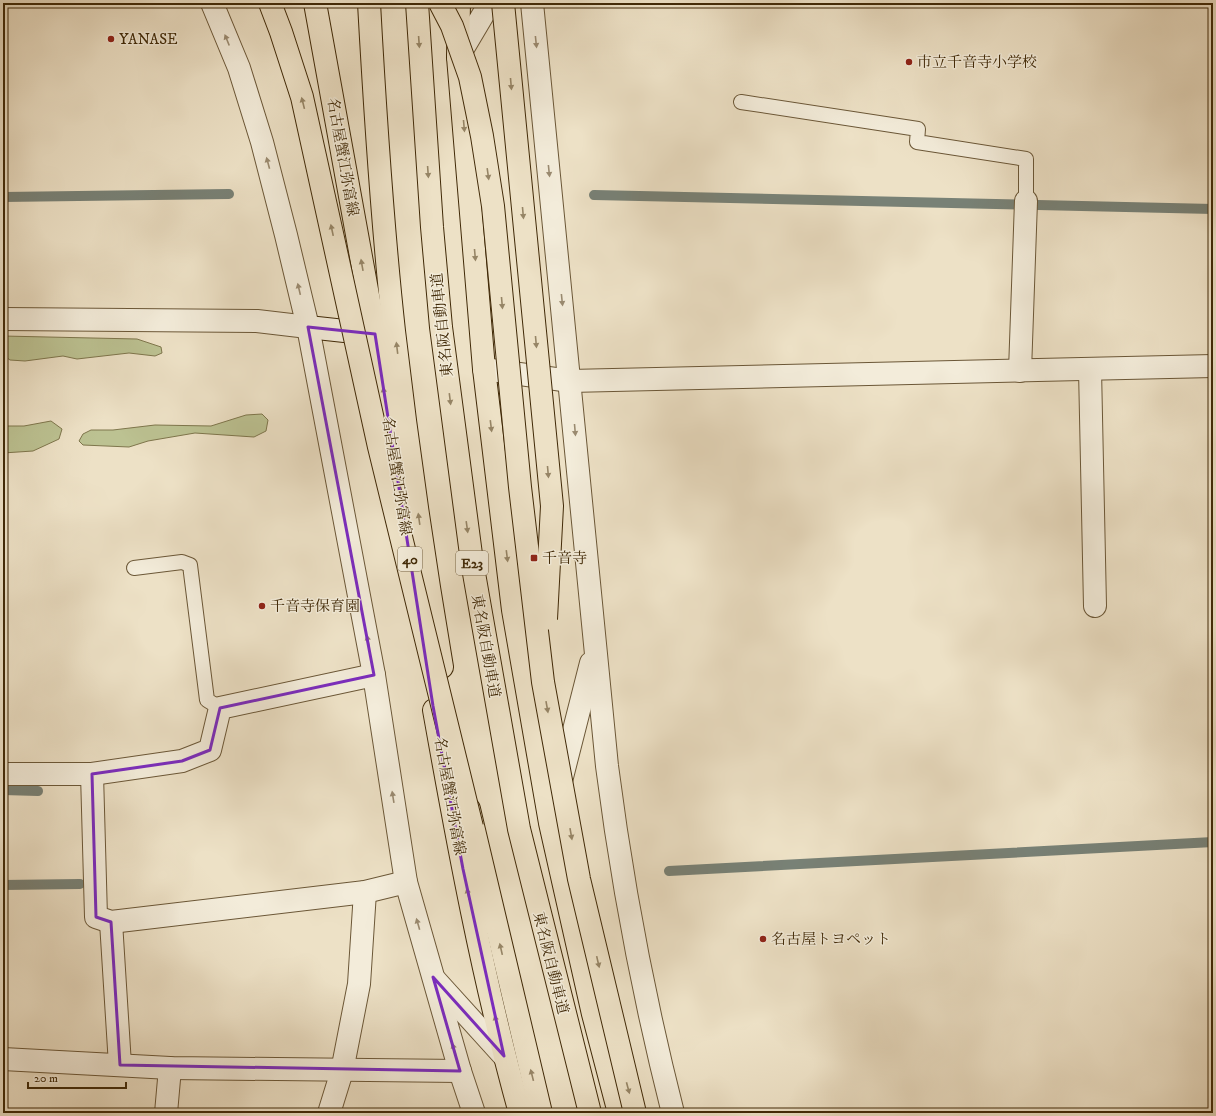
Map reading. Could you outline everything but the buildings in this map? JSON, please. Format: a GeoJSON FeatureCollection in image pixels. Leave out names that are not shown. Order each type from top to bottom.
{"type":"FeatureCollection","features":[{"type":"Feature","properties":{"kind":"main road"},"geometry":{"type":"LineString","coordinates":[[270,3],[304,104],[379,446],[542,1113]]}},
{"type":"Feature","properties":{"kind":"main road","name":"名古屋蟹江弥富線"},"geometry":{"type":"LineString","coordinates":[[315,3],[375,334],[435,714],[462,868],[504,1056],[520,1113]]}},
{"type":"Feature","properties":{"kind":"main road"},"geometry":{"type":"LineString","coordinates":[[369,3],[383,204],[397,354],[424,557],[444,679],[472,827]]}},
{"type":"Feature","properties":{"kind":"main road","name":"東名阪自動車道"},"geometry":{"type":"LineString","coordinates":[[417,3],[432,227],[441,326],[472,562],[519,829],[590,1113]]}},
{"type":"Feature","properties":{"kind":"main road"},"geometry":{"type":"LineString","coordinates":[[440,3],[452,26],[470,77],[482,136],[493,206],[520,487],[543,682],[579,880],[635,1113]]}},
{"type":"Feature","properties":{"kind":"main road"},"geometry":{"type":"LineString","coordinates":[[460,3],[458,57],[484,369],[513,610],[550,823],[592,1014],[619,1113]]}},
{"type":"Feature","properties":{"kind":"main road"},"geometry":{"type":"LineString","coordinates":[[503,3],[552,506],[543,682]]}},
{"type":"Feature","properties":{"kind":"street"},"geometry":{"type":"LineString","coordinates":[[212,3],[239,68],[262,142],[308,327],[374,675],[406,882],[460,1071],[474,1113]]}},
{"type":"Feature","properties":{"kind":"street"},"geometry":{"type":"LineString","coordinates":[[458,57],[490,3]]}},
{"type":"Feature","properties":{"kind":"street"},"geometry":{"type":"LineString","coordinates":[[532,3],[570,381],[594,648],[607,766],[618,847],[644,984],[673,1113]]}},
{"type":"Feature","properties":{"kind":"street"},"geometry":{"type":"LineString","coordinates":[[1020,371],[1025,206]]}},
{"type":"Feature","properties":{"kind":"street"},"geometry":{"type":"LineString","coordinates":[[3,319],[257,321],[375,334]]}},
{"type":"Feature","properties":{"kind":"street"},"geometry":{"type":"LineString","coordinates":[[484,369],[570,381],[1213,366]]}},
{"type":"Feature","properties":{"kind":"street"},"geometry":{"type":"LineString","coordinates":[[1090,369],[1095,606]]}},
{"type":"Feature","properties":{"kind":"street"},"geometry":{"type":"LineString","coordinates":[[550,823],[594,648]]}},
{"type":"Feature","properties":{"kind":"street"},"geometry":{"type":"LineString","coordinates":[[3,774],[92,774],[182,761],[210,750],[220,708],[374,675]]}},
{"type":"Feature","properties":{"kind":"street"},"geometry":{"type":"LineString","coordinates":[[92,774],[96,917],[111,922],[365,892],[406,882]]}},
{"type":"Feature","properties":{"kind":"street"},"geometry":{"type":"LineString","coordinates":[[329,1113],[342,1071],[359,984],[365,892]]}},
{"type":"Feature","properties":{"kind":"street"},"geometry":{"type":"LineString","coordinates":[[111,922],[120,1065]]}},
{"type":"Feature","properties":{"kind":"street"},"geometry":{"type":"LineString","coordinates":[[433,977],[504,1056]]}},
{"type":"Feature","properties":{"kind":"street"},"geometry":{"type":"LineString","coordinates":[[3,1060],[170,1068],[342,1071],[460,1071]]}},
{"type":"Feature","properties":{"kind":"street"},"geometry":{"type":"LineString","coordinates":[[166,1113],[170,1068]]}},
{"type":"Feature","properties":{"kind":"lane"},"geometry":{"type":"LineString","coordinates":[[741,102],[918,128],[917,142],[1026,158],[1025,206]]}},
{"type":"Feature","properties":{"kind":"lane"},"geometry":{"type":"LineString","coordinates":[[134,568],[182,562],[190,565],[207,700],[220,708]]}},
{"type":"Feature","properties":{"kind":"highlighted area"},"geometry":{"type":"Polygon","coordinates":[[[308,327],[375,334],[433,706],[463,869],[504,1056],[433,977],[460,1071],[120,1065],[111,922],[96,917],[92,774],[182,761],[210,750],[220,708],[374,675],[308,327]]]}},
{"type":"Feature","properties":{"kind":"green space"},"geometry":{"type":"Polygon","coordinates":[[[3,336],[137,339],[161,347],[162,353],[155,356],[129,353],[77,359],[63,356],[25,361],[10,360],[3,355],[3,336]]]}},
{"type":"Feature","properties":{"kind":"green space"},"geometry":{"type":"Polygon","coordinates":[[[262,414],[268,420],[266,431],[254,437],[195,433],[148,441],[129,447],[83,445],[79,441],[83,434],[91,430],[113,430],[155,425],[211,426],[246,415],[262,414]]]}},
{"type":"Feature","properties":{"kind":"green space"},"geometry":{"type":"Polygon","coordinates":[[[51,421],[62,429],[59,439],[33,451],[3,453],[3,426],[24,426],[51,421]]]}},
{"type":"Feature","properties":{"kind":"waterway"},"geometry":{"type":"LineString","coordinates":[[3,197],[229,194]]}},
{"type":"Feature","properties":{"kind":"waterway"},"geometry":{"type":"LineString","coordinates":[[594,195],[1213,209]]}},
{"type":"Feature","properties":{"kind":"waterway"},"geometry":{"type":"LineString","coordinates":[[3,790],[38,791]]}},
{"type":"Feature","properties":{"kind":"waterway"},"geometry":{"type":"LineString","coordinates":[[669,871],[1213,842]]}},
{"type":"Feature","properties":{"kind":"waterway"},"geometry":{"type":"LineString","coordinates":[[3,885],[80,884]]}},
{"type":"Feature","properties":{"kind":"place","name":"YANASE"},"geometry":{"type":"Point","coordinates":[111,39]}},
{"type":"Feature","properties":{"kind":"place","name":"市立千音寺小学校"},"geometry":{"type":"Point","coordinates":[909,62]}},
{"type":"Feature","properties":{"kind":"place","name":"千音寺"},"geometry":{"type":"Point","coordinates":[534,558]}},
{"type":"Feature","properties":{"kind":"place","name":"千音寺保育園"},"geometry":{"type":"Point","coordinates":[262,606]}},
{"type":"Feature","properties":{"kind":"place","name":"名古屋トヨペット"},"geometry":{"type":"Point","coordinates":[763,939]}}]}
